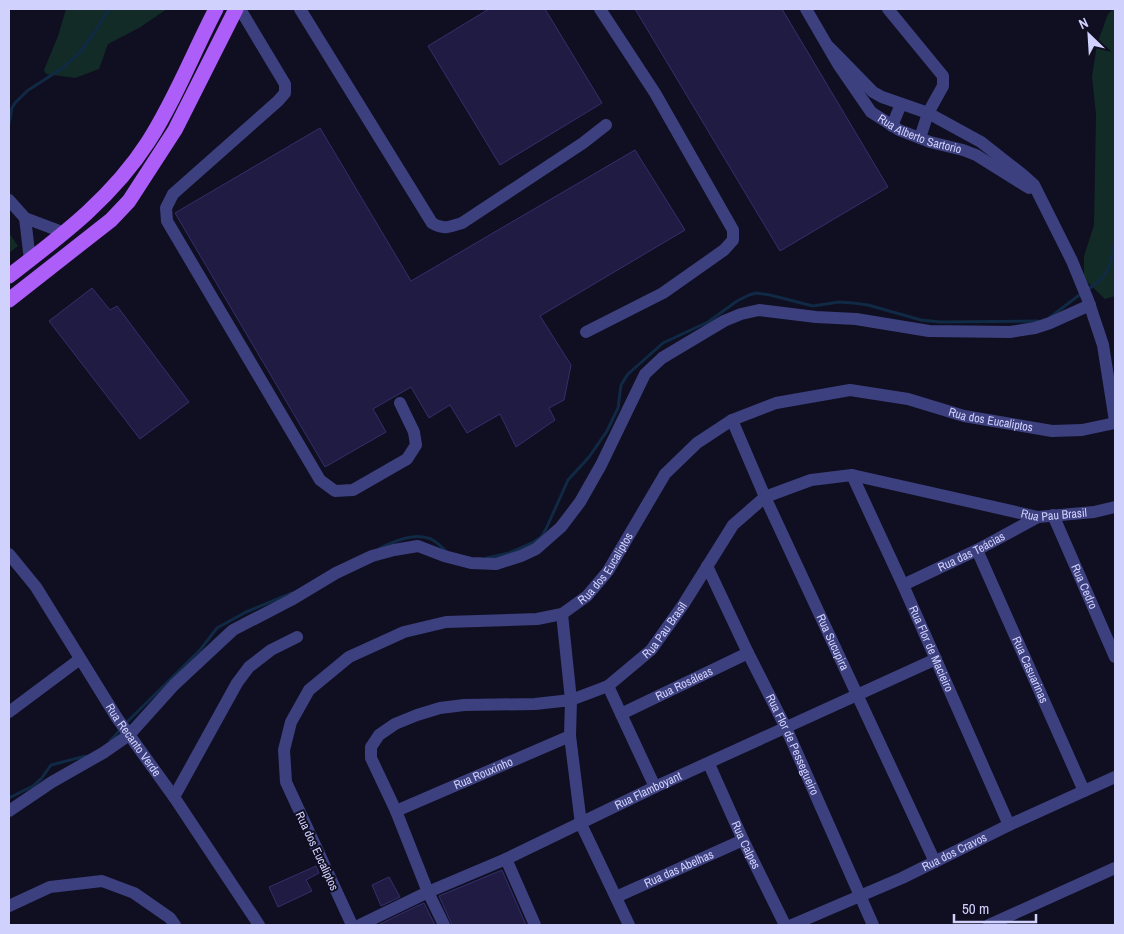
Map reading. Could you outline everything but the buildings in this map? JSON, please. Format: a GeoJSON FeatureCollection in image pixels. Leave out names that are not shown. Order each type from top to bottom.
{"type":"FeatureCollection","features":[{"type":"Feature","properties":{"kind":"main road"},"geometry":{"type":"LineString","coordinates":[[9,276],[65,233],[101,201],[148,142],[178,88],[216,9]]}},
{"type":"Feature","properties":{"kind":"main road"},"geometry":{"type":"LineString","coordinates":[[9,300],[111,220],[130,201],[175,130],[238,9]]}},
{"type":"Feature","properties":{"kind":"street"},"geometry":{"type":"LineString","coordinates":[[238,9],[285,84],[285,94],[173,194],[166,208],[167,221],[320,480],[335,491],[353,490],[407,459],[416,445],[414,432],[400,403]]}},
{"type":"Feature","properties":{"kind":"street"},"geometry":{"type":"LineString","coordinates":[[300,9],[432,223],[438,227],[446,228],[462,223],[583,143],[606,125]]}},
{"type":"Feature","properties":{"kind":"street"},"geometry":{"type":"LineString","coordinates":[[586,332],[663,294],[724,250],[733,240],[733,230],[660,102],[600,9]]}},
{"type":"Feature","properties":{"kind":"street","name":"Rua Alberto Sartorio"},"geometry":{"type":"LineString","coordinates":[[806,9],[848,79],[871,112],[892,126],[920,138],[976,155],[1038,193]]}},
{"type":"Feature","properties":{"kind":"street"},"geometry":{"type":"LineString","coordinates":[[888,9],[943,76],[943,86],[928,113],[920,138]]}},
{"type":"Feature","properties":{"kind":"street","name":"Rua Alberto Sartorio"},"geometry":{"type":"LineString","coordinates":[[829,47],[873,92],[928,113],[981,142],[1030,180],[1072,261],[1089,303]]}},
{"type":"Feature","properties":{"kind":"street"},"geometry":{"type":"LineString","coordinates":[[892,126],[901,104]]}},
{"type":"Feature","properties":{"kind":"street"},"geometry":{"type":"LineString","coordinates":[[9,200],[25,218],[65,233]]}},
{"type":"Feature","properties":{"kind":"street"},"geometry":{"type":"LineString","coordinates":[[25,218],[30,260]]}},
{"type":"Feature","properties":{"kind":"street"},"geometry":{"type":"LineString","coordinates":[[9,810],[52,782],[103,753],[127,733],[174,685],[234,630],[291,600],[336,573],[372,556],[418,546],[472,564],[496,564],[522,556],[536,549],[561,527],[580,502],[645,374],[662,358],[699,335],[740,314],[759,310],[816,317],[856,319],[929,331],[1010,332],[1035,328],[1050,323],[1089,303],[1103,345],[1115,422]]}},
{"type":"Feature","properties":{"kind":"street","name":"Rua dos Eucaliptos"},"geometry":{"type":"LineString","coordinates":[[352,925],[286,782],[284,750],[291,722],[309,690],[349,657],[404,632],[446,622],[537,619],[562,614],[587,596],[608,571],[665,474],[697,443],[732,420],[776,403],[850,390],[908,399],[964,416],[1052,431],[1082,430],[1115,422]]}},
{"type":"Feature","properties":{"kind":"street","name":"Rua Sucupira"},"geometry":{"type":"LineString","coordinates":[[732,420],[765,498],[935,862]]}},
{"type":"Feature","properties":{"kind":"street","name":"Rua Pau Brasil"},"geometry":{"type":"LineString","coordinates":[[444,925],[428,892],[396,811],[371,758],[371,747],[379,735],[395,724],[440,708],[464,704],[535,704],[571,700],[608,686],[651,650],[733,525],[765,498],[811,480],[852,474],[1038,517],[1094,512],[1115,507]]}},
{"type":"Feature","properties":{"kind":"street","name":"Rua Flor de Macieiro"},"geometry":{"type":"LineString","coordinates":[[852,474],[1009,825]]}},
{"type":"Feature","properties":{"kind":"street","name":"Rua Cedro"},"geometry":{"type":"LineString","coordinates":[[1053,515],[1115,657]]}},
{"type":"Feature","properties":{"kind":"street","name":"Rua das Teácias"},"geometry":{"type":"LineString","coordinates":[[903,585],[977,550],[1038,517]]}},
{"type":"Feature","properties":{"kind":"street","name":"Rua Casuarinas"},"geometry":{"type":"LineString","coordinates":[[977,550],[1084,791]]}},
{"type":"Feature","properties":{"kind":"street","name":"Rua Recanto Verde"},"geometry":{"type":"LineString","coordinates":[[9,554],[36,587],[117,718],[174,797],[259,925]]}},
{"type":"Feature","properties":{"kind":"street","name":"Rua Flor de Pessegueiro"},"geometry":{"type":"LineString","coordinates":[[707,566],[786,728],[874,925]]}},
{"type":"Feature","properties":{"kind":"street"},"geometry":{"type":"LineString","coordinates":[[562,614],[571,700],[570,736],[581,824],[629,925]]}},
{"type":"Feature","properties":{"kind":"street"},"geometry":{"type":"LineString","coordinates":[[174,797],[237,683],[249,667],[271,650],[297,637]]}},
{"type":"Feature","properties":{"kind":"street","name":"Rua Rosáleas"},"geometry":{"type":"LineString","coordinates":[[621,714],[748,652]]}},
{"type":"Feature","properties":{"kind":"street"},"geometry":{"type":"LineString","coordinates":[[9,712],[80,659]]}},
{"type":"Feature","properties":{"kind":"street","name":"Rua Flamboyant"},"geometry":{"type":"LineString","coordinates":[[360,925],[936,659]]}},
{"type":"Feature","properties":{"kind":"street"},"geometry":{"type":"LineString","coordinates":[[608,686],[655,788]]}},
{"type":"Feature","properties":{"kind":"street","name":"Rua Rouxinho"},"geometry":{"type":"LineString","coordinates":[[396,811],[570,736]]}},
{"type":"Feature","properties":{"kind":"street","name":"Rua Calpes"},"geometry":{"type":"LineString","coordinates":[[709,764],[743,840],[785,925]]}},
{"type":"Feature","properties":{"kind":"street","name":"Rua dos Cravos"},"geometry":{"type":"LineString","coordinates":[[792,925],[861,896],[1009,825],[1115,777]]}},
{"type":"Feature","properties":{"kind":"street","name":"Rua das Abelhas"},"geometry":{"type":"LineString","coordinates":[[616,897],[743,840]]}},
{"type":"Feature","properties":{"kind":"street"},"geometry":{"type":"LineString","coordinates":[[506,859],[535,925]]}},
{"type":"Feature","properties":{"kind":"street"},"geometry":{"type":"LineString","coordinates":[[988,925],[1115,868]]}},
{"type":"Feature","properties":{"kind":"street"},"geometry":{"type":"LineString","coordinates":[[9,906],[50,887],[102,881],[134,893],[170,918],[175,925]]}},
{"type":"Feature","properties":{"kind":"green space"},"geometry":{"type":"Polygon","coordinates":[[[66,9],[167,9],[139,28],[108,44],[99,69],[75,78],[46,74],[44,70],[58,36],[66,9]]]}},
{"type":"Feature","properties":{"kind":"green space"},"geometry":{"type":"Polygon","coordinates":[[[1115,9],[1115,296],[1105,299],[1084,279],[1084,256],[1094,225],[1096,114],[1092,77],[1097,44],[1108,14],[1115,9]]]}},
{"type":"Feature","properties":{"kind":"green space"},"geometry":{"type":"Polygon","coordinates":[[[9,233],[18,246],[9,253],[9,233]]]}},
{"type":"Feature","properties":{"kind":"waterway"},"geometry":{"type":"LineString","coordinates":[[9,123],[15,103],[27,91],[64,67],[81,51],[109,9]]}},
{"type":"Feature","properties":{"kind":"waterway"},"geometry":{"type":"LineString","coordinates":[[1087,290],[1101,279],[1108,269],[1111,263],[1115,239]]}},
{"type":"Feature","properties":{"kind":"waterway"},"geometry":{"type":"LineString","coordinates":[[487,558],[509,553],[541,537],[568,480],[589,457],[607,431],[618,408],[621,385],[628,374],[663,343],[708,322],[737,301],[749,295],[756,293],[770,295],[813,306],[839,302],[868,305],[921,320],[940,322],[1038,321]]}},
{"type":"Feature","properties":{"kind":"waterway"},"geometry":{"type":"LineString","coordinates":[[1049,318],[1082,293]]}},
{"type":"Feature","properties":{"kind":"waterway"},"geometry":{"type":"LineString","coordinates":[[380,548],[405,538],[418,536],[431,539],[447,552]]}},
{"type":"Feature","properties":{"kind":"waterway"},"geometry":{"type":"LineString","coordinates":[[125,724],[200,650],[217,628],[246,612],[292,593]]}},
{"type":"Feature","properties":{"kind":"waterway"},"geometry":{"type":"LineString","coordinates":[[110,741],[121,729]]}},
{"type":"Feature","properties":{"kind":"waterway"},"geometry":{"type":"LineString","coordinates":[[9,798],[33,786],[41,779],[51,765],[86,756]]}}]}
